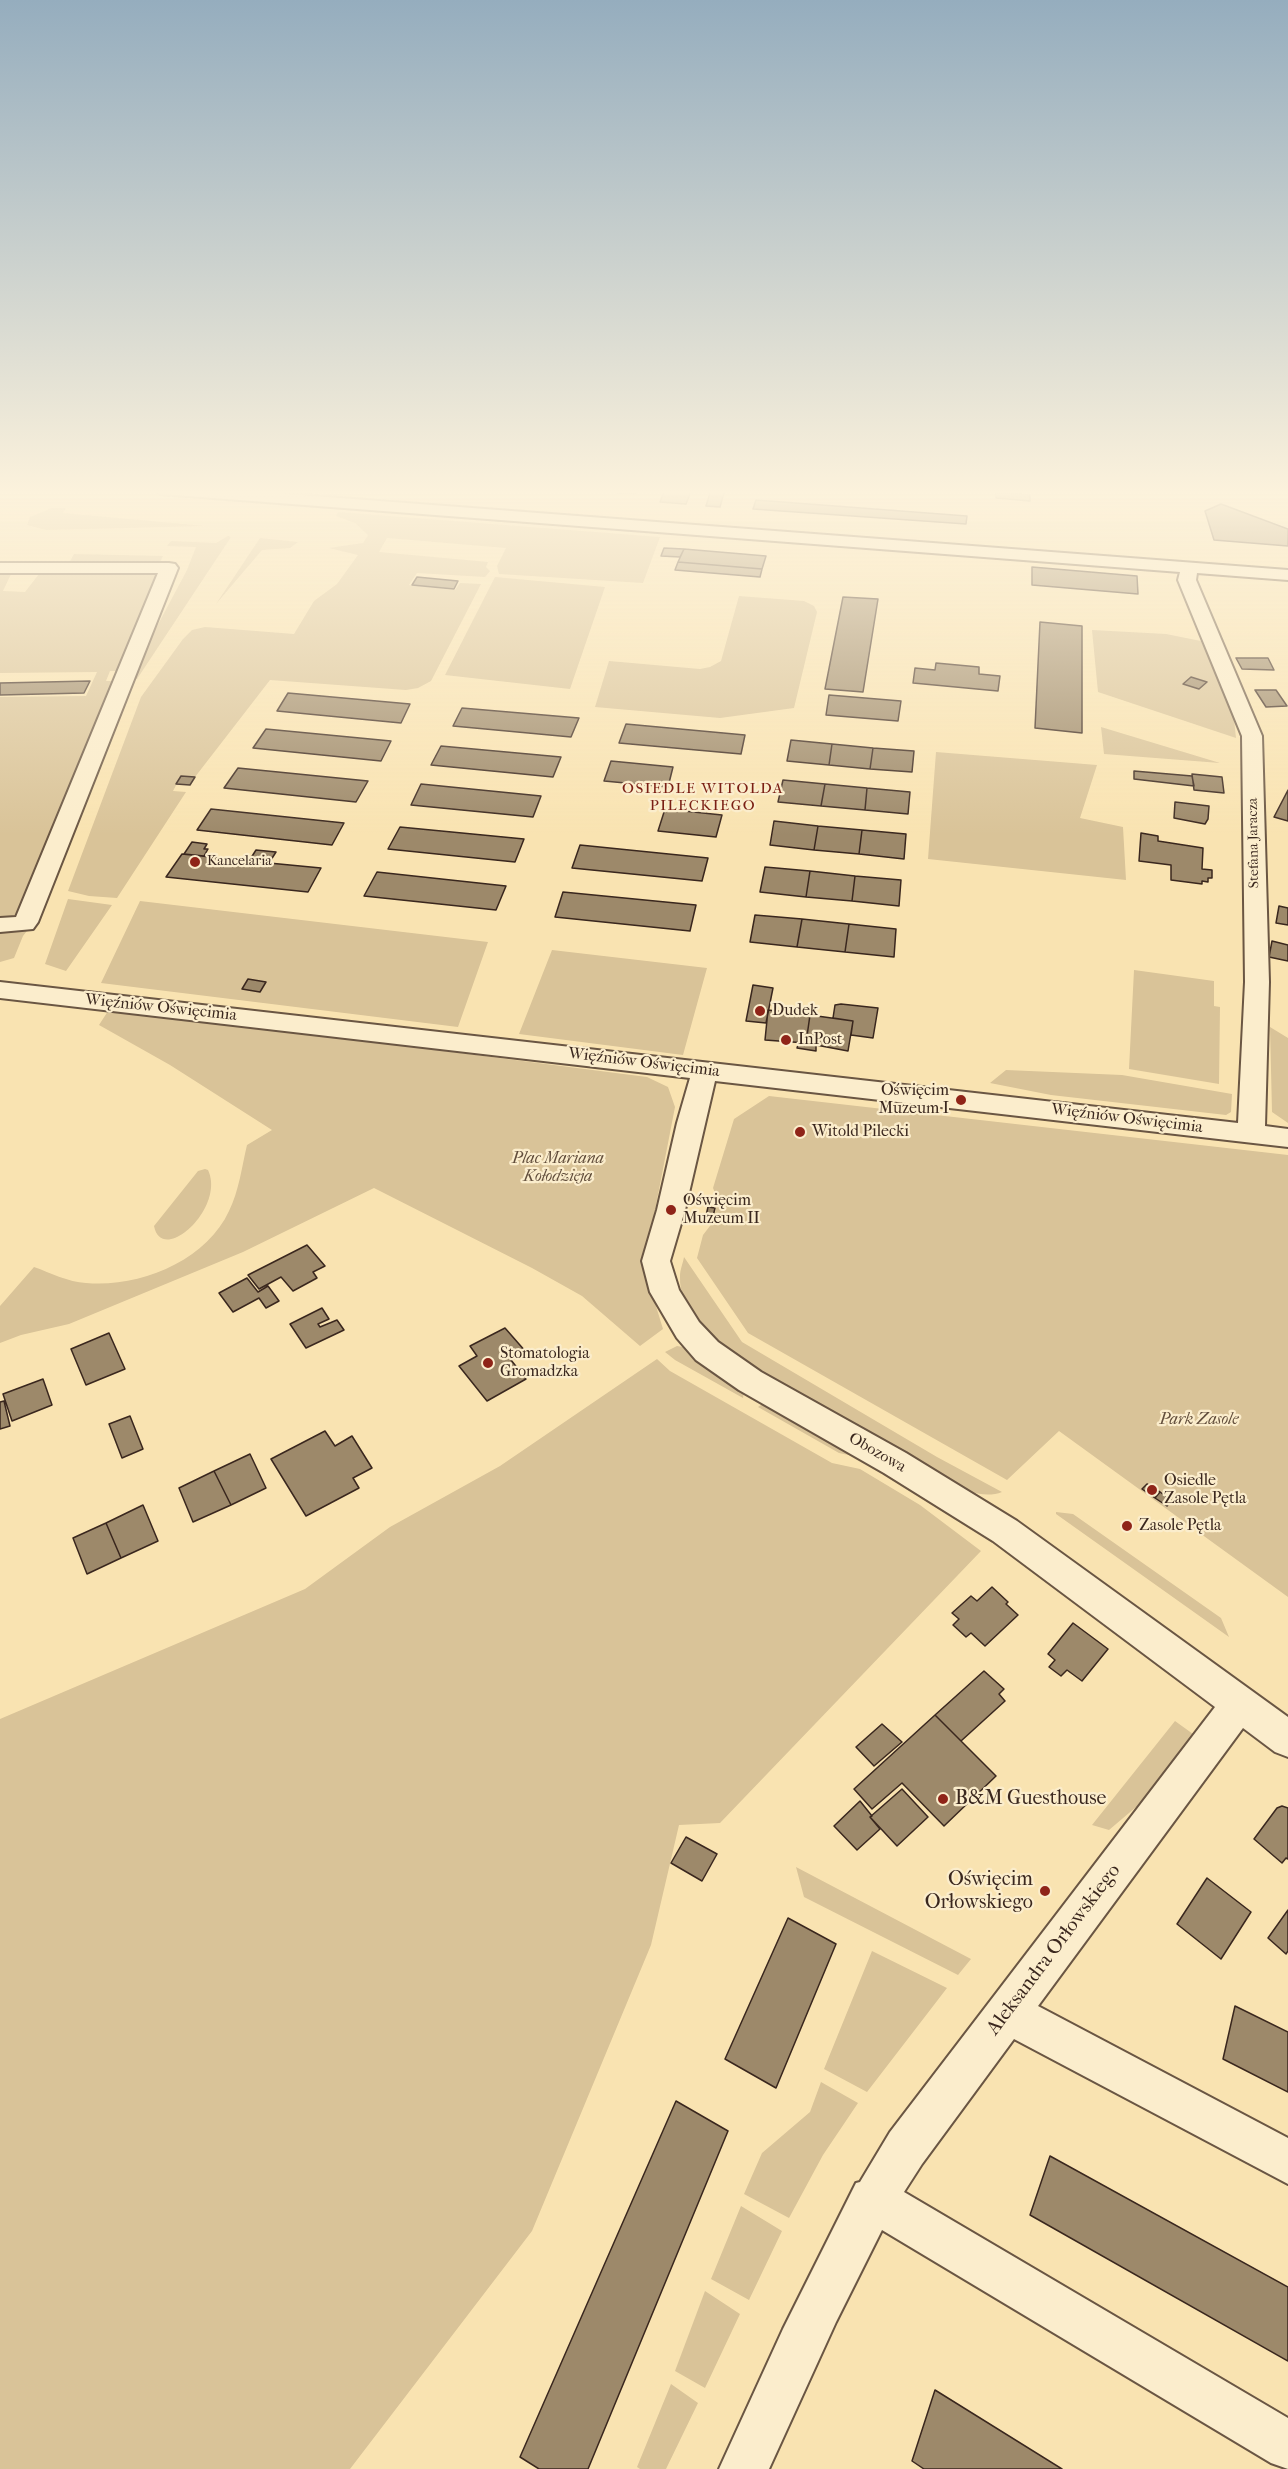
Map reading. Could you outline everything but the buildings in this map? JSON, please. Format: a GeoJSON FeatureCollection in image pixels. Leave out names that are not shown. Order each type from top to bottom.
{"type":"FeatureCollection","features":[{"type":"Feature","properties":{"kind":"street"},"geometry":{"type":"LineString","coordinates":[[0,925],[25,924],[155,604]]}},
{"type":"Feature","properties":{"kind":"street","name":"Stefana Jaracza"},"geometry":{"type":"LineString","coordinates":[[1197,604],[1252,736],[1257,982],[1251,1134]]}},
{"type":"Feature","properties":{"kind":"street","name":"Więźniów Oświęcimia"},"geometry":{"type":"LineString","coordinates":[[0,990],[1288,1138]]}},
{"type":"Feature","properties":{"kind":"street","name":"Obozowa"},"geometry":{"type":"LineString","coordinates":[[705,1070],[690,1123],[671,1210],[656,1261],[665,1292],[688,1330],[707,1351],[750,1381],[895,1463],[1005,1531],[1288,1739]]}},
{"type":"Feature","properties":{"kind":"street","name":"Aleksandra Orłowskiego"},"geometry":{"type":"LineString","coordinates":[[744,2469],[841,2260],[872,2199],[906,2148],[1007,2012],[1240,1704]]}},
{"type":"Feature","properties":{"kind":"street"},"geometry":{"type":"LineString","coordinates":[[1007,2012],[1055,2040],[1288,2162]]}},
{"type":"Feature","properties":{"kind":"street"},"geometry":{"type":"LineString","coordinates":[[872,2199],[1288,2446]]}},
{"type":"Feature","properties":{"kind":"green space"},"geometry":{"type":"Polygon","coordinates":[[[0,604],[146,604],[118,671],[110,671],[106,681],[119,681],[21,923],[0,917],[0,697],[86,696],[97,672],[0,673],[0,604]]]}},
{"type":"Feature","properties":{"kind":"green space"},"geometry":{"type":"Polygon","coordinates":[[[169,604],[187,604],[137,679],[129,679],[169,604]]]}},
{"type":"Feature","properties":{"kind":"green space"},"geometry":{"type":"Polygon","coordinates":[[[312,604],[471,604],[431,681],[418,688],[406,690],[270,680],[195,777],[181,776],[173,791],[186,792],[117,898],[89,896],[68,891],[141,697],[183,639],[192,630],[205,627],[294,634],[312,604]]]}},
{"type":"Feature","properties":{"kind":"green space"},"geometry":{"type":"Polygon","coordinates":[[[481,604],[599,604],[570,689],[445,675],[481,604]]]}},
{"type":"Feature","properties":{"kind":"green space"},"geometry":{"type":"Polygon","coordinates":[[[737,604],[814,606],[817,612],[794,708],[720,718],[595,707],[609,661],[700,669],[721,661],[737,604]]]}},
{"type":"Feature","properties":{"kind":"green space"},"geometry":{"type":"Polygon","coordinates":[[[1092,630],[1166,634],[1201,641],[1233,710],[1236,738],[1098,692],[1092,630]]]}},
{"type":"Feature","properties":{"kind":"green space"},"geometry":{"type":"Polygon","coordinates":[[[1101,727],[1220,763],[1104,754],[1101,727]]]}},
{"type":"Feature","properties":{"kind":"green space"},"geometry":{"type":"Polygon","coordinates":[[[936,752],[1097,765],[1080,818],[1123,827],[1126,880],[928,859],[936,752]]]}},
{"type":"Feature","properties":{"kind":"green space"},"geometry":{"type":"Polygon","coordinates":[[[68,899],[112,905],[66,971],[45,964],[68,899]]]}},
{"type":"Feature","properties":{"kind":"green space"},"geometry":{"type":"Polygon","coordinates":[[[140,901],[488,942],[458,1027],[101,983],[140,901]]]}},
{"type":"Feature","properties":{"kind":"green space"},"geometry":{"type":"Polygon","coordinates":[[[30,927],[23,936],[14,958],[0,962],[0,928],[30,927]]]}},
{"type":"Feature","properties":{"kind":"green space"},"geometry":{"type":"Polygon","coordinates":[[[552,950],[707,968],[683,1055],[519,1034],[552,950]]]}},
{"type":"Feature","properties":{"kind":"green space"},"geometry":{"type":"Polygon","coordinates":[[[1134,970],[1214,981],[1214,1006],[1220,1007],[1219,1084],[1129,1069],[1134,970]]]}},
{"type":"Feature","properties":{"kind":"green space","name":"Plac Mariana Kołodzieja"},"geometry":{"type":"Polygon","coordinates":[[[110,1008],[647,1077],[668,1087],[675,1107],[644,1267],[663,1329],[640,1346],[582,1296],[532,1268],[374,1188],[243,1252],[69,1324],[21,1335],[0,1343],[0,1306],[34,1267],[79,1282],[106,1283],[148,1276],[188,1257],[218,1229],[229,1211],[238,1187],[247,1145],[272,1130],[170,1065],[99,1025],[110,1008]]]}},
{"type":"Feature","properties":{"kind":"green space"},"geometry":{"type":"Polygon","coordinates":[[[1270,1027],[1288,1038],[1288,1123],[1272,1112],[1270,1027]]]}},
{"type":"Feature","properties":{"kind":"green space"},"geometry":{"type":"Polygon","coordinates":[[[1006,1070],[1122,1075],[1232,1094],[1231,1112],[1226,1115],[1051,1095],[990,1083],[1006,1070]]]}},
{"type":"Feature","properties":{"kind":"green space","name":"Park Zasole"},"geometry":{"type":"Polygon","coordinates":[[[769,1096],[1288,1155],[1288,1597],[1059,1431],[1007,1480],[748,1333],[697,1258],[703,1235],[713,1222],[718,1200],[713,1188],[734,1119],[769,1096]]]}},
{"type":"Feature","properties":{"kind":"green space"},"geometry":{"type":"Polygon","coordinates":[[[208,1170],[211,1185],[208,1200],[201,1215],[179,1236],[168,1239],[159,1237],[154,1226],[198,1171],[208,1170]]]}},
{"type":"Feature","properties":{"kind":"green space"},"geometry":{"type":"Polygon","coordinates":[[[684,1257],[742,1342],[937,1457],[1002,1492],[986,1494],[969,1491],[745,1363],[712,1337],[686,1303],[681,1290],[680,1276],[684,1257]]]}},
{"type":"Feature","properties":{"kind":"green space"},"geometry":{"type":"Polygon","coordinates":[[[677,1346],[683,1347],[709,1370],[744,1392],[743,1398],[675,1360],[665,1352],[677,1346]]]}},
{"type":"Feature","properties":{"kind":"green space"},"geometry":{"type":"Polygon","coordinates":[[[657,1359],[670,1371],[832,1463],[860,1469],[920,1505],[981,1551],[720,1823],[679,1825],[651,1945],[532,2231],[350,2469],[0,2469],[0,1719],[305,1589],[390,1527],[500,1466],[657,1359]]]}},
{"type":"Feature","properties":{"kind":"green space"},"geometry":{"type":"Polygon","coordinates":[[[764,1403],[858,1457],[839,1453],[758,1407],[764,1403]]]}},
{"type":"Feature","properties":{"kind":"green space"},"geometry":{"type":"Polygon","coordinates":[[[1056,1512],[1073,1514],[1221,1618],[1229,1637],[1056,1514],[1056,1512]]]}},
{"type":"Feature","properties":{"kind":"green space"},"geometry":{"type":"Polygon","coordinates":[[[1175,1721],[1193,1734],[1149,1796],[1109,1830],[1092,1825],[1175,1721]]]}},
{"type":"Feature","properties":{"kind":"green space"},"geometry":{"type":"Polygon","coordinates":[[[796,1867],[971,1959],[958,1975],[804,1897],[796,1867]]]}},
{"type":"Feature","properties":{"kind":"green space"},"geometry":{"type":"Polygon","coordinates":[[[872,1951],[947,1988],[867,2092],[824,2069],[872,1951]]]}},
{"type":"Feature","properties":{"kind":"green space"},"geometry":{"type":"Polygon","coordinates":[[[821,2082],[858,2103],[823,2155],[789,2218],[744,2194],[762,2153],[810,2112],[821,2082]]]}},
{"type":"Feature","properties":{"kind":"green space"},"geometry":{"type":"Polygon","coordinates":[[[741,2206],[782,2231],[749,2300],[711,2279],[741,2206]]]}},
{"type":"Feature","properties":{"kind":"green space"},"geometry":{"type":"Polygon","coordinates":[[[705,2291],[740,2314],[705,2388],[675,2371],[705,2291]]]}},
{"type":"Feature","properties":{"kind":"green space"},"geometry":{"type":"Polygon","coordinates":[[[671,2384],[698,2403],[666,2469],[640,2469],[637,2467],[671,2384]]]}},
{"type":"Feature","properties":{"kind":"place","name":"Kancelaria"},"geometry":{"type":"Point","coordinates":[195,862]}},
{"type":"Feature","properties":{"kind":"place","name":"Dudek"},"geometry":{"type":"Point","coordinates":[760,1011]}},
{"type":"Feature","properties":{"kind":"place","name":"InPost"},"geometry":{"type":"Point","coordinates":[786,1040]}},
{"type":"Feature","properties":{"kind":"place","name":"Oświęcim Muzeum I"},"geometry":{"type":"Point","coordinates":[961,1100]}},
{"type":"Feature","properties":{"kind":"place","name":"Witold Pilecki"},"geometry":{"type":"Point","coordinates":[800,1132]}},
{"type":"Feature","properties":{"kind":"place","name":"Oświęcim Muzeum II"},"geometry":{"type":"Point","coordinates":[671,1210]}},
{"type":"Feature","properties":{"kind":"place","name":"Stomatologia Gromadzka"},"geometry":{"type":"Point","coordinates":[488,1363]}},
{"type":"Feature","properties":{"kind":"place","name":"Osiedle Zasole Pętla"},"geometry":{"type":"Point","coordinates":[1152,1490]}},
{"type":"Feature","properties":{"kind":"place","name":"Zasole Pętla"},"geometry":{"type":"Point","coordinates":[1127,1526]}},
{"type":"Feature","properties":{"kind":"place","name":"B&M Guesthouse"},"geometry":{"type":"Point","coordinates":[943,1799]}},
{"type":"Feature","properties":{"kind":"place","name":"Oświęcim Orłowskiego"},"geometry":{"type":"Point","coordinates":[1045,1891]}},
{"type":"Feature","properties":{"kind":"district","name":"OSIEDLE WITOLDA PILECKIEGO"},"geometry":{"type":"Point","coordinates":[703,798]}}]}
